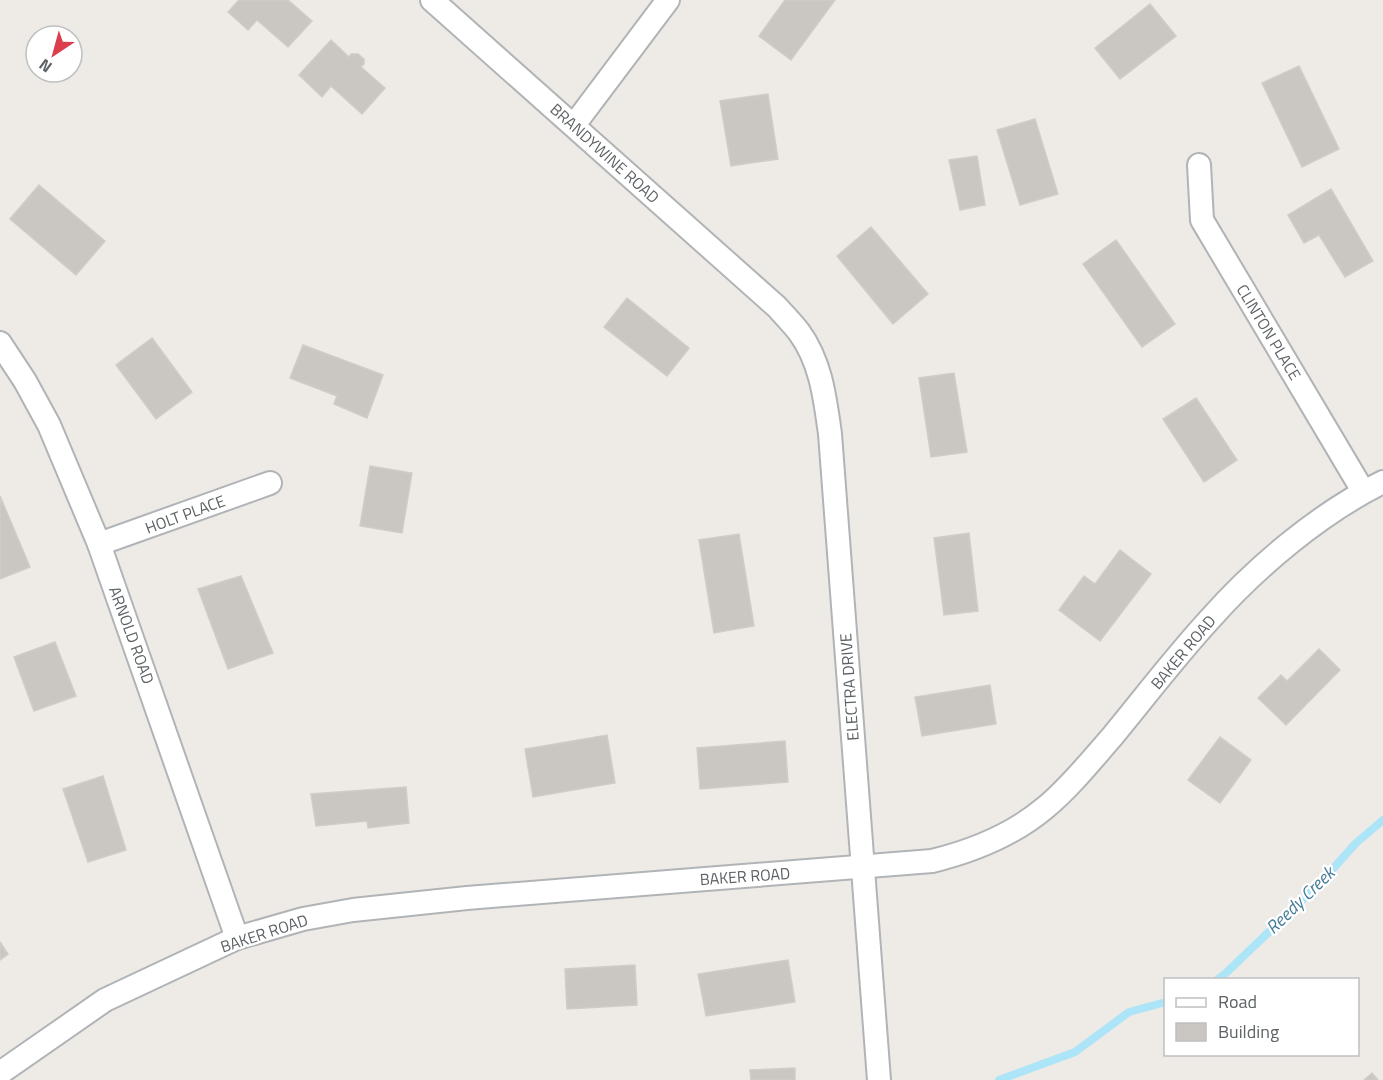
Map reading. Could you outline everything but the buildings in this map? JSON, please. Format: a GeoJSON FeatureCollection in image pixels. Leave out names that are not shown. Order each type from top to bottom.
{"type":"FeatureCollection","features":[{"type":"Feature","properties":{"kind":"street","name":"BRANDYWINE ROAD"},"geometry":{"type":"LineString","coordinates":[[432,0],[777,307]]}},
{"type":"Feature","properties":{"kind":"street"},"geometry":{"type":"LineString","coordinates":[[574,126],[668,0]]}},
{"type":"Feature","properties":{"kind":"street","name":"CLINTON PLACE"},"geometry":{"type":"LineString","coordinates":[[1199,165],[1202,220],[1373,486]]}},
{"type":"Feature","properties":{"kind":"street","name":"ELECTRA DRIVE"},"geometry":{"type":"LineString","coordinates":[[777,307],[799,332],[808,347],[823,384],[830,434],[879,1080]]}},
{"type":"Feature","properties":{"kind":"street","name":"ARNOLD ROAD"},"geometry":{"type":"LineString","coordinates":[[0,343],[26,381],[49,425],[99,544],[237,938]]}},
{"type":"Feature","properties":{"kind":"street","name":"HOLT PLACE"},"geometry":{"type":"LineString","coordinates":[[99,544],[270,483]]}},
{"type":"Feature","properties":{"kind":"street","name":"BAKER ROAD"},"geometry":{"type":"LineString","coordinates":[[0,1072],[105,1000],[237,938],[303,919],[389,906],[932,861],[959,855],[1016,828],[1045,808],[1073,782],[1210,619],[1246,582],[1291,543],[1373,486]]}},
{"type":"Feature","properties":{"kind":"waterway","name":"Reedy Creek"},"geometry":{"type":"LineString","coordinates":[[1220,978],[1322,881],[1356,843],[1383,820]]}},
{"type":"Feature","properties":{"kind":"waterway","name":"Reedy Creek"},"geometry":{"type":"LineString","coordinates":[[999,1080],[1075,1052],[1129,1012],[1164,1003]]}}]}
